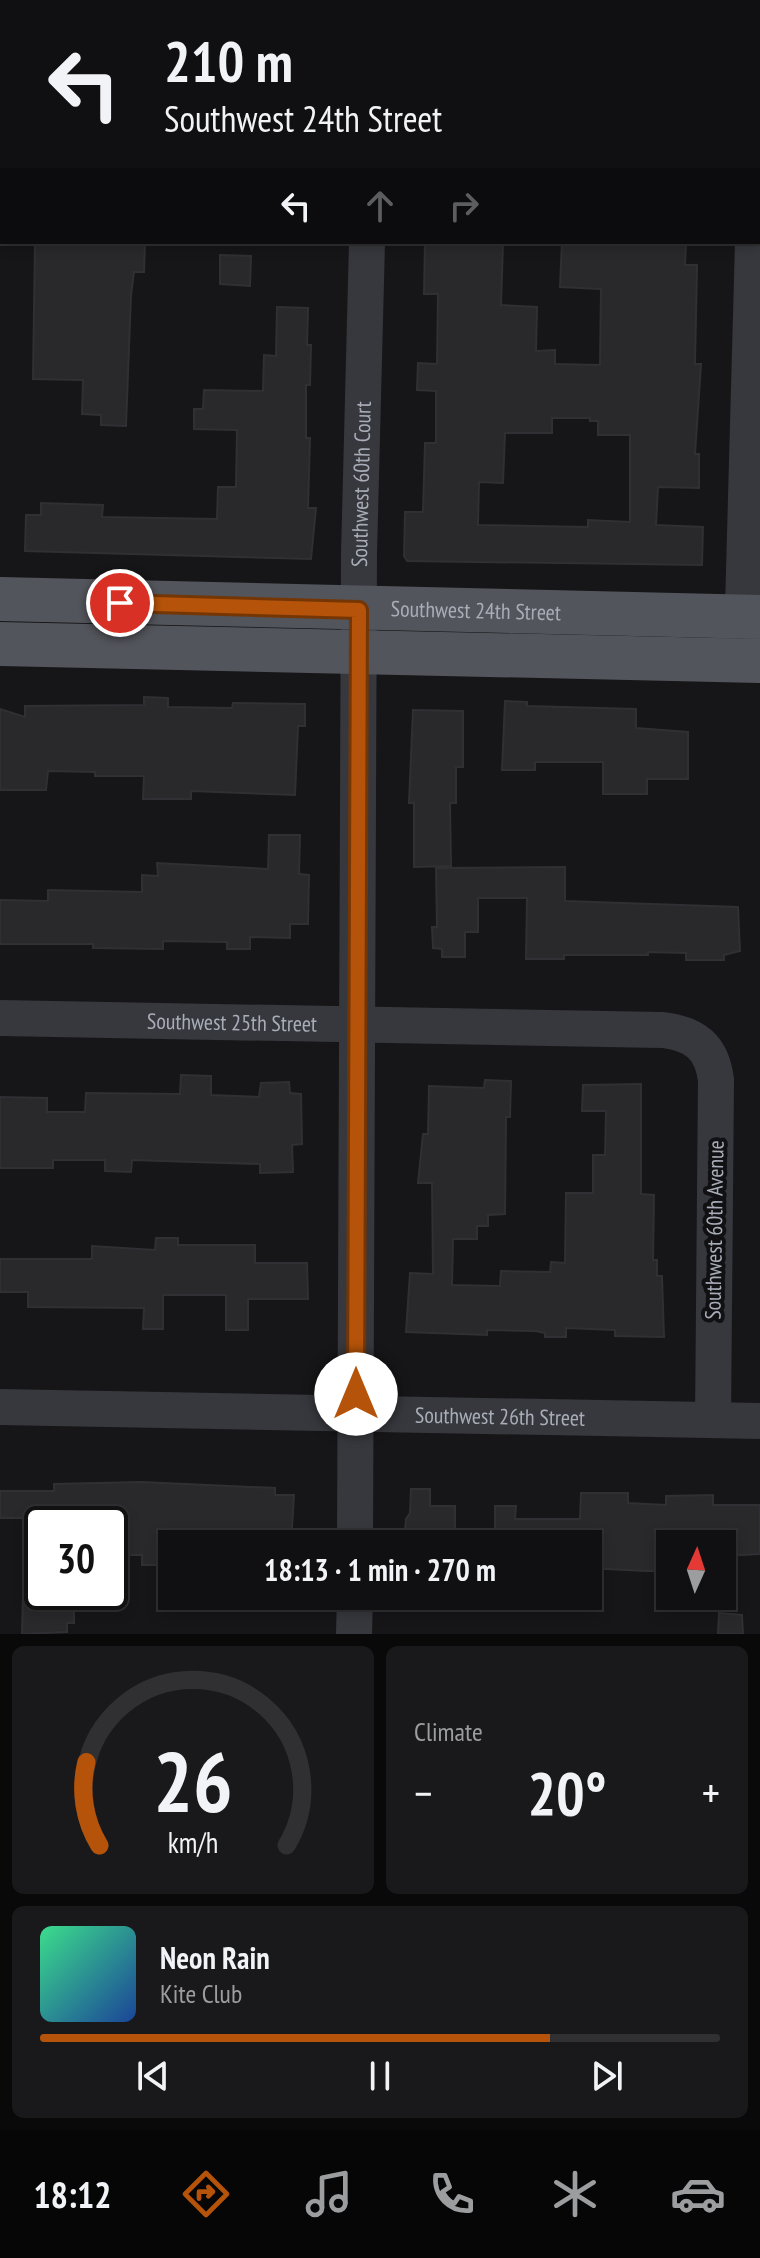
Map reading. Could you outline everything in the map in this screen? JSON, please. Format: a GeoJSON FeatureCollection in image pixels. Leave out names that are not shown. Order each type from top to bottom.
{"type":"FeatureCollection","features":[{"type":"Feature","properties":{"kind":"main road","name":"Southwest 24th Street"},"geometry":{"type":"LineString","coordinates":[[0,599],[359,610],[752,617]]}},
{"type":"Feature","properties":{"kind":"main road","name":"Southwest 24th Street"},"geometry":{"type":"LineString","coordinates":[[0,644],[751,661]]}},
{"type":"Feature","properties":{"kind":"street","name":"Southwest 60th Court"},"geometry":{"type":"LineString","coordinates":[[355,1530],[359,610],[367,244]]}},
{"type":"Feature","properties":{"kind":"street"},"geometry":{"type":"LineString","coordinates":[[751,661],[753,244]]}},
{"type":"Feature","properties":{"kind":"street","name":"Southwest 25th Street"},"geometry":{"type":"LineString","coordinates":[[0,1018],[663,1030],[685,1034],[701,1043]]}},
{"type":"Feature","properties":{"kind":"street","name":"Southwest 60th Avenue"},"geometry":{"type":"LineString","coordinates":[[701,1043],[712,1059],[716,1080],[713,1420]]}},
{"type":"Feature","properties":{"kind":"street","name":"Southwest 26th Street"},"geometry":{"type":"LineString","coordinates":[[0,1407],[760,1421]]}},
{"type":"Feature","properties":{"kind":"street"},"geometry":{"type":"LineString","coordinates":[[354,1634],[355,1610]]}},
{"type":"Feature","properties":{"kind":"building"},"geometry":{"type":"Polygon","coordinates":[[[35,244],[145,244],[144,272],[134,272],[131,295],[126,426],[101,425],[101,415],[82,414],[83,380],[33,379],[35,244]]]}},
{"type":"Feature","properties":{"kind":"building"},"geometry":{"type":"Polygon","coordinates":[[[425,244],[503,244],[501,305],[537,307],[536,351],[555,350],[555,364],[600,365],[601,289],[560,287],[562,244],[686,244],[685,265],[697,265],[695,364],[701,364],[695,454],[699,454],[699,488],[658,487],[656,525],[703,527],[702,565],[407,561],[404,556],[405,512],[423,512],[425,443],[436,443],[436,391],[417,390],[418,363],[437,364],[438,294],[424,294],[425,244]],[[552,418],[552,433],[505,433],[503,483],[479,482],[478,525],[588,527],[588,520],[630,522],[630,435],[598,435],[598,421],[590,421],[590,418],[552,418]]]}},
{"type":"Feature","properties":{"kind":"building"},"geometry":{"type":"Polygon","coordinates":[[[220,255],[251,256],[250,286],[220,284],[220,255]]]}},
{"type":"Feature","properties":{"kind":"building"},"geometry":{"type":"Polygon","coordinates":[[[277,307],[308,308],[307,345],[311,345],[310,385],[306,385],[306,438],[310,438],[308,508],[316,508],[311,559],[25,551],[26,515],[41,515],[41,503],[103,505],[102,517],[217,519],[218,487],[236,487],[237,430],[194,429],[194,409],[203,409],[204,390],[263,391],[264,355],[276,356],[277,307]]]}},
{"type":"Feature","properties":{"kind":"building"},"geometry":{"type":"Polygon","coordinates":[[[144,697],[168,698],[168,707],[232,708],[233,703],[305,704],[305,726],[298,726],[295,795],[191,791],[191,799],[143,799],[144,776],[95,776],[95,772],[48,771],[46,790],[0,790],[0,709],[25,717],[25,706],[144,705],[144,697]]]}},
{"type":"Feature","properties":{"kind":"building"},"geometry":{"type":"Polygon","coordinates":[[[505,701],[527,702],[527,706],[636,709],[636,728],[688,732],[688,779],[647,779],[647,794],[603,794],[603,762],[535,762],[535,770],[502,770],[505,701]]]}},
{"type":"Feature","properties":{"kind":"building"},"geometry":{"type":"Polygon","coordinates":[[[413,710],[463,711],[463,767],[456,767],[456,803],[450,803],[451,866],[414,867],[414,803],[409,803],[413,710]]]}},
{"type":"Feature","properties":{"kind":"building"},"geometry":{"type":"Polygon","coordinates":[[[269,835],[300,835],[299,874],[309,875],[308,924],[290,924],[290,938],[250,937],[250,949],[227,949],[227,942],[163,941],[163,949],[93,948],[93,944],[0,944],[0,900],[48,901],[48,890],[142,892],[142,875],[158,876],[157,863],[268,869],[269,835]]]}},
{"type":"Feature","properties":{"kind":"building"},"geometry":{"type":"Polygon","coordinates":[[[565,867],[565,901],[738,907],[740,951],[724,955],[724,960],[686,960],[686,953],[648,952],[648,955],[564,955],[564,959],[526,959],[527,898],[478,898],[478,932],[465,932],[465,957],[442,957],[442,949],[433,948],[432,927],[437,927],[436,868],[565,867]]]}},
{"type":"Feature","properties":{"kind":"building"},"geometry":{"type":"Polygon","coordinates":[[[181,1075],[211,1076],[211,1095],[259,1097],[261,1083],[289,1082],[290,1093],[301,1094],[302,1144],[292,1145],[293,1172],[260,1173],[260,1164],[132,1160],[131,1172],[105,1171],[105,1160],[53,1160],[53,1168],[0,1168],[0,1097],[47,1098],[47,1112],[85,1112],[86,1093],[180,1094],[181,1075]]]}},
{"type":"Feature","properties":{"kind":"building"},"geometry":{"type":"Polygon","coordinates":[[[485,1080],[511,1081],[510,1117],[506,1117],[505,1214],[488,1215],[488,1226],[477,1226],[477,1239],[453,1239],[452,1285],[500,1286],[501,1271],[550,1272],[551,1262],[565,1263],[566,1193],[593,1193],[593,1155],[605,1155],[606,1111],[582,1111],[583,1085],[641,1084],[641,1194],[654,1195],[653,1260],[657,1260],[657,1276],[662,1276],[664,1337],[615,1336],[615,1330],[566,1328],[566,1337],[545,1337],[545,1333],[536,1331],[487,1330],[487,1335],[406,1332],[410,1273],[433,1274],[432,1183],[418,1183],[423,1134],[428,1134],[429,1086],[484,1088],[485,1080]]]}},
{"type":"Feature","properties":{"kind":"building"},"geometry":{"type":"Polygon","coordinates":[[[156,1238],[178,1238],[178,1245],[255,1245],[255,1263],[307,1263],[308,1299],[248,1299],[248,1330],[226,1330],[226,1295],[163,1295],[163,1329],[143,1329],[144,1308],[28,1307],[28,1292],[0,1292],[0,1259],[92,1259],[92,1246],[155,1250],[156,1238]]]}},
{"type":"Feature","properties":{"kind":"building"},"geometry":{"type":"Polygon","coordinates":[[[142,1482],[275,1488],[275,1495],[294,1495],[292,1530],[158,1530],[158,1565],[142,1565],[142,1555],[128,1555],[128,1506],[24,1506],[24,1518],[0,1518],[0,1491],[54,1491],[54,1484],[142,1482]]]}},
{"type":"Feature","properties":{"kind":"building"},"geometry":{"type":"Polygon","coordinates":[[[411,1489],[430,1489],[430,1506],[455,1506],[455,1530],[405,1530],[410,1513],[411,1489]]]}},
{"type":"Feature","properties":{"kind":"building"},"geometry":{"type":"Polygon","coordinates":[[[581,1493],[628,1493],[628,1503],[666,1505],[666,1496],[713,1495],[713,1505],[760,1505],[760,1554],[736,1555],[736,1530],[656,1530],[656,1571],[602,1569],[602,1530],[495,1530],[495,1506],[516,1506],[515,1519],[580,1519],[581,1493]]]}},
{"type":"Feature","properties":{"kind":"building"},"geometry":{"type":"Polygon","coordinates":[[[23,1594],[24,1610],[74,1610],[74,1623],[67,1623],[67,1632],[22,1634],[23,1594]]]}},
{"type":"Feature","properties":{"kind":"building"},"geometry":{"type":"Polygon","coordinates":[[[719,1613],[742,1615],[743,1634],[718,1634],[719,1613]]]}},
{"type":"Feature","properties":{"kind":"route"},"geometry":{"type":"LineString","coordinates":[[120,603],[359,610],[356,1394]]}}]}
